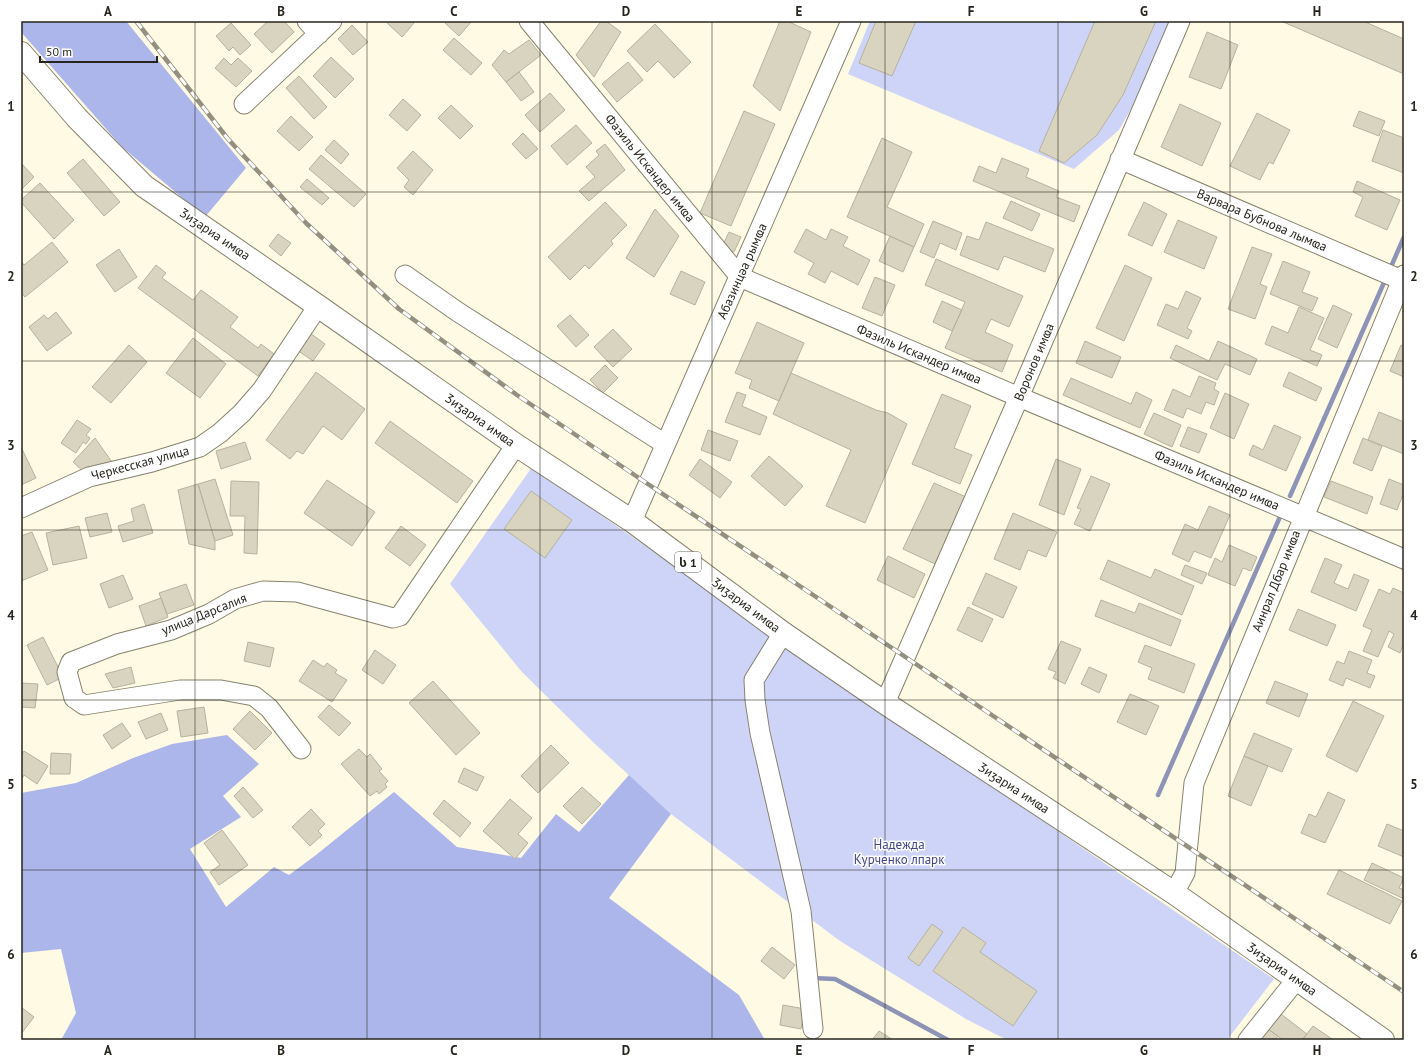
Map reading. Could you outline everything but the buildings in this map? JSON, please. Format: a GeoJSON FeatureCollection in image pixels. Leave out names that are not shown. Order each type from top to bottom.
{"type":"FeatureCollection","features":[{"type":"Feature","properties":{"kind":"highway","name":"Ӡиӡариа имҩа"},"geometry":{"type":"LineString","coordinates":[[21,53],[78,118],[144,186],[516,445],[632,521],[783,633],[885,703],[1174,893],[1383,1040]]}},
{"type":"Feature","properties":{"kind":"street"},"geometry":{"type":"LineString","coordinates":[[244,104],[313,28],[332,21]]}},
{"type":"Feature","properties":{"kind":"street","name":"Фазиль Искандер имҩа"},"geometry":{"type":"LineString","coordinates":[[529,21],[740,277],[1019,398],[1303,515],[1404,559]]}},
{"type":"Feature","properties":{"kind":"street","name":"Абазинцәа рымҩа"},"geometry":{"type":"LineString","coordinates":[[632,521],[852,21]]}},
{"type":"Feature","properties":{"kind":"street","name":"Воронов имҩа"},"geometry":{"type":"LineString","coordinates":[[885,703],[1019,398],[1180,21]]}},
{"type":"Feature","properties":{"kind":"street","name":"Варвара Бубнова лымҩа"},"geometry":{"type":"LineString","coordinates":[[1120,159],[1403,278]]}},
{"type":"Feature","properties":{"kind":"street"},"geometry":{"type":"LineString","coordinates":[[406,275],[458,312],[665,444]]}},
{"type":"Feature","properties":{"kind":"street","name":"Аинрал Дбар имҩа"},"geometry":{"type":"LineString","coordinates":[[1174,893],[1185,873],[1194,783],[1303,515],[1403,278]]}},
{"type":"Feature","properties":{"kind":"street","name":"Черкесская улица"},"geometry":{"type":"LineString","coordinates":[[21,508],[89,477],[152,462],[200,447],[205,444],[220,433],[242,413],[262,390],[318,306]]}},
{"type":"Feature","properties":{"kind":"street","name":"улица Дарсалия"},"geometry":{"type":"LineString","coordinates":[[301,749],[269,708],[254,696],[220,690],[180,690],[84,705],[74,698],[67,672],[71,662],[117,644],[171,630],[209,614],[235,599],[262,591],[297,592],[393,618],[400,616],[516,445]]}},
{"type":"Feature","properties":{"kind":"street"},"geometry":{"type":"LineString","coordinates":[[783,633],[754,680],[755,700],[760,733],[801,911],[813,1028]]}},
{"type":"Feature","properties":{"kind":"street"},"geometry":{"type":"LineString","coordinates":[[1248,1040],[1296,980]]}},
{"type":"Feature","properties":{"kind":"green space"},"geometry":{"type":"Polygon","coordinates":[[[870,21],[1171,21],[1144,86],[1119,130],[1074,169],[848,74],[870,21]]]}},
{"type":"Feature","properties":{"kind":"green space","name":"Надежда Курченко лпарк"},"geometry":{"type":"Polygon","coordinates":[[[532,467],[875,706],[1274,979],[1227,1040],[1007,1040],[966,1019],[840,941],[671,814],[594,743],[522,672],[450,584],[532,467]]]}},
{"type":"Feature","properties":{"kind":"shaded area"},"geometry":{"type":"Polygon","coordinates":[[[21,21],[126,21],[246,168],[205,217],[122,147],[21,32],[21,21]]]}},
{"type":"Feature","properties":{"kind":"shaded area"},"geometry":{"type":"Polygon","coordinates":[[[227,735],[259,764],[223,796],[241,817],[190,849],[226,907],[274,867],[289,875],[394,792],[457,847],[521,858],[556,814],[579,832],[629,775],[671,814],[609,898],[739,995],[765,1040],[61,1040],[76,1013],[61,949],[21,953],[21,793],[76,783],[133,758],[172,744],[227,735]]]}},
{"type":"Feature","properties":{"kind":"waterway"},"geometry":{"type":"LineString","coordinates":[[1390,269],[1404,237]]}},
{"type":"Feature","properties":{"kind":"waterway"},"geometry":{"type":"LineString","coordinates":[[1290,496],[1386,278]]}},
{"type":"Feature","properties":{"kind":"waterway"},"geometry":{"type":"LineString","coordinates":[[1158,795],[1279,519]]}},
{"type":"Feature","properties":{"kind":"waterway"},"geometry":{"type":"LineString","coordinates":[[812,978],[835,979],[948,1040]]}},
{"type":"Feature","properties":{"kind":"railway"},"geometry":{"type":"LineString","coordinates":[[136,21],[228,139],[306,223],[399,309],[517,395],[636,476],[1404,992]]}}]}
